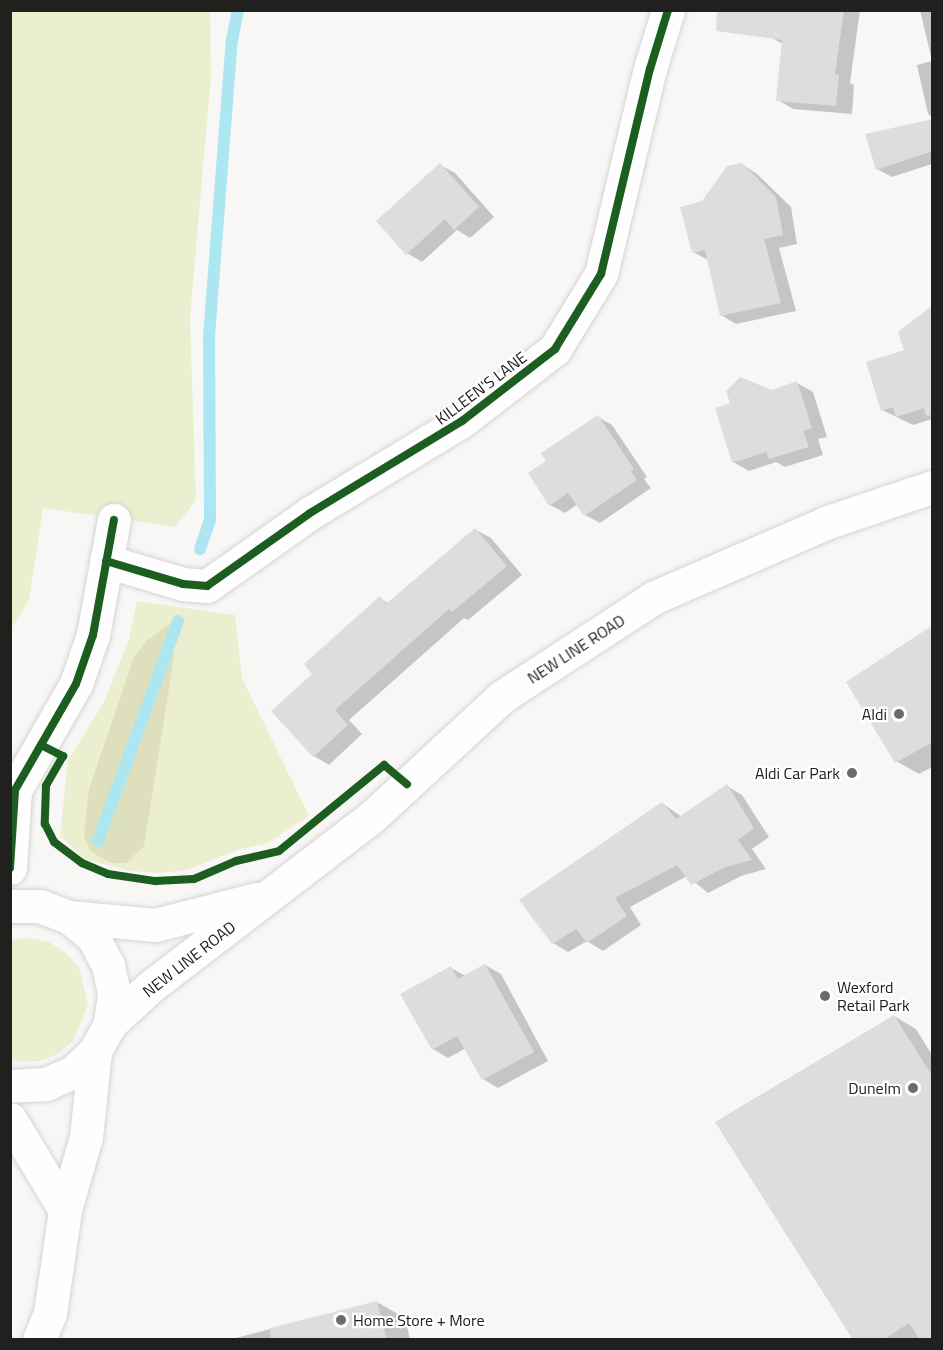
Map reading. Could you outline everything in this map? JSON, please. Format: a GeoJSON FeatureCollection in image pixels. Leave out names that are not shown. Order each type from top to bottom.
{"type":"FeatureCollection","features":[{"type":"Feature","properties":{"kind":"street","name":"KILLEEN'S LANE"},"geometry":{"type":"LineString","coordinates":[[106,561],[183,584],[207,586],[310,513],[462,422],[555,349],[602,274],[650,69],[668,10]]}},
{"type":"Feature","properties":{"kind":"street","name":"NEW LINE ROAD"},"geometry":{"type":"LineString","coordinates":[[10,1086],[46,1084],[73,1072],[150,987],[374,815],[503,696],[655,597],[828,522],[933,487]]}},
{"type":"Feature","properties":{"kind":"street"},"geometry":{"type":"LineString","coordinates":[[10,868],[15,790],[76,684],[93,635],[114,520]]}},
{"type":"Feature","properties":{"kind":"street","name":"NEW LINE ROAD"},"geometry":{"type":"LineString","coordinates":[[69,917],[155,925],[271,896]]}},
{"type":"Feature","properties":{"kind":"street"},"geometry":{"type":"LineString","coordinates":[[10,906],[40,906],[69,917],[93,937],[108,965],[114,994],[103,1038],[86,1137],[65,1210],[50,1313],[39,1340]]}},
{"type":"Feature","properties":{"kind":"street"},"geometry":{"type":"LineString","coordinates":[[10,1119],[65,1210]]}},
{"type":"Feature","properties":{"kind":"green space"},"geometry":{"type":"Polygon","coordinates":[[[11,11],[210,11],[211,75],[190,318],[196,500],[175,527],[43,508],[29,600],[11,629],[11,11]]]}},
{"type":"Feature","properties":{"kind":"green space"},"geometry":{"type":"Polygon","coordinates":[[[137,601],[235,615],[242,678],[309,816],[268,843],[241,849],[187,870],[160,873],[131,871],[85,859],[60,836],[68,761],[104,702],[129,639],[137,601]]]}},
{"type":"Feature","properties":{"kind":"green space"},"geometry":{"type":"Polygon","coordinates":[[[171,623],[174,657],[144,846],[126,863],[111,863],[90,851],[84,836],[89,789],[134,657],[147,640],[171,623]]]}},
{"type":"Feature","properties":{"kind":"green space"},"geometry":{"type":"Polygon","coordinates":[[[30,938],[49,942],[66,953],[79,967],[88,1005],[73,1041],[58,1054],[40,1061],[18,1062],[11,1059],[11,940],[30,938]]]}},
{"type":"Feature","properties":{"kind":"building"},"geometry":{"type":"Polygon","coordinates":[[[717,10],[844,10],[835,74],[839,75],[836,106],[776,101],[782,40],[716,31],[717,10]]]}},
{"type":"Feature","properties":{"kind":"building"},"geometry":{"type":"Polygon","coordinates":[[[933,119],[933,151],[876,170],[865,134],[933,119]]]}},
{"type":"Feature","properties":{"kind":"building"},"geometry":{"type":"Polygon","coordinates":[[[440,163],[479,207],[454,230],[445,219],[406,255],[376,221],[440,163]]]}},
{"type":"Feature","properties":{"kind":"building"},"geometry":{"type":"Polygon","coordinates":[[[742,163],[776,197],[783,235],[764,239],[781,303],[720,316],[705,250],[692,253],[680,207],[702,201],[727,166],[742,163]]]}},
{"type":"Feature","properties":{"kind":"building"},"geometry":{"type":"Polygon","coordinates":[[[933,305],[932,415],[926,416],[924,408],[896,417],[893,407],[881,411],[866,362],[904,350],[898,332],[933,305]]]}},
{"type":"Feature","properties":{"kind":"building"},"geometry":{"type":"Polygon","coordinates":[[[740,377],[772,390],[797,381],[812,428],[803,431],[809,447],[769,459],[766,452],[732,463],[715,408],[730,403],[726,391],[740,377]]]}},
{"type":"Feature","properties":{"kind":"building"},"geometry":{"type":"Polygon","coordinates":[[[598,415],[634,469],[631,471],[637,480],[584,516],[568,493],[549,506],[528,473],[546,461],[541,453],[598,415]]]}},
{"type":"Feature","properties":{"kind":"building"},"geometry":{"type":"Polygon","coordinates":[[[475,528],[507,566],[452,612],[449,609],[335,710],[348,725],[313,757],[271,711],[312,674],[304,664],[380,596],[386,604],[475,528]]]}},
{"type":"Feature","properties":{"kind":"building","name":"Aldi"},"geometry":{"type":"Polygon","coordinates":[[[933,625],[933,742],[895,763],[846,682],[933,625]]]}},
{"type":"Feature","properties":{"kind":"building"},"geometry":{"type":"Polygon","coordinates":[[[727,784],[754,828],[738,840],[752,860],[725,867],[691,885],[677,865],[615,898],[627,916],[587,943],[576,929],[552,944],[519,900],[662,802],[676,819],[727,784]]]}},
{"type":"Feature","properties":{"kind":"building"},"geometry":{"type":"Polygon","coordinates":[[[485,964],[534,1052],[482,1080],[457,1036],[432,1050],[400,994],[451,966],[458,979],[485,964]]]}},
{"type":"Feature","properties":{"kind":"building"},"geometry":{"type":"Polygon","coordinates":[[[894,1015],[933,1077],[933,1340],[920,1340],[909,1323],[883,1340],[853,1340],[715,1122],[894,1015]]]}},
{"type":"Feature","properties":{"kind":"building","name":"Home Store + More"},"geometry":{"type":"Polygon","coordinates":[[[377,1301],[387,1340],[271,1340],[270,1328],[377,1301]]]}},
{"type":"Feature","properties":{"kind":"waterway"},"geometry":{"type":"LineString","coordinates":[[200,549],[210,520],[209,336],[232,40],[238,10]]}},
{"type":"Feature","properties":{"kind":"waterway"},"geometry":{"type":"LineString","coordinates":[[98,841],[178,621]]}},
{"type":"Feature","properties":{"kind":"cycle path"},"geometry":{"type":"LineString","coordinates":[[106,561],[183,584],[207,586],[310,513],[462,421],[555,349],[601,274],[650,69],[668,10]]}},
{"type":"Feature","properties":{"kind":"cycle path"},"geometry":{"type":"LineString","coordinates":[[10,868],[15,790],[76,684],[93,635],[114,520]]}},
{"type":"Feature","properties":{"kind":"cycle path"},"geometry":{"type":"LineString","coordinates":[[41,745],[63,756],[46,786],[45,824],[54,842],[82,863],[108,874],[155,881],[194,879],[236,861],[279,851],[384,765],[407,784]]}},
{"type":"Feature","properties":{"kind":"place","name":"Aldi"},"geometry":{"type":"Point","coordinates":[899,714]}},
{"type":"Feature","properties":{"kind":"place","name":"Aldi Car Park"},"geometry":{"type":"Point","coordinates":[852,773]}},
{"type":"Feature","properties":{"kind":"place","name":"Wexford Retail Park"},"geometry":{"type":"Point","coordinates":[825,996]}},
{"type":"Feature","properties":{"kind":"place","name":"DuneIm"},"geometry":{"type":"Point","coordinates":[913,1088]}},
{"type":"Feature","properties":{"kind":"place","name":"Home Store + More"},"geometry":{"type":"Point","coordinates":[341,1320]}}]}
